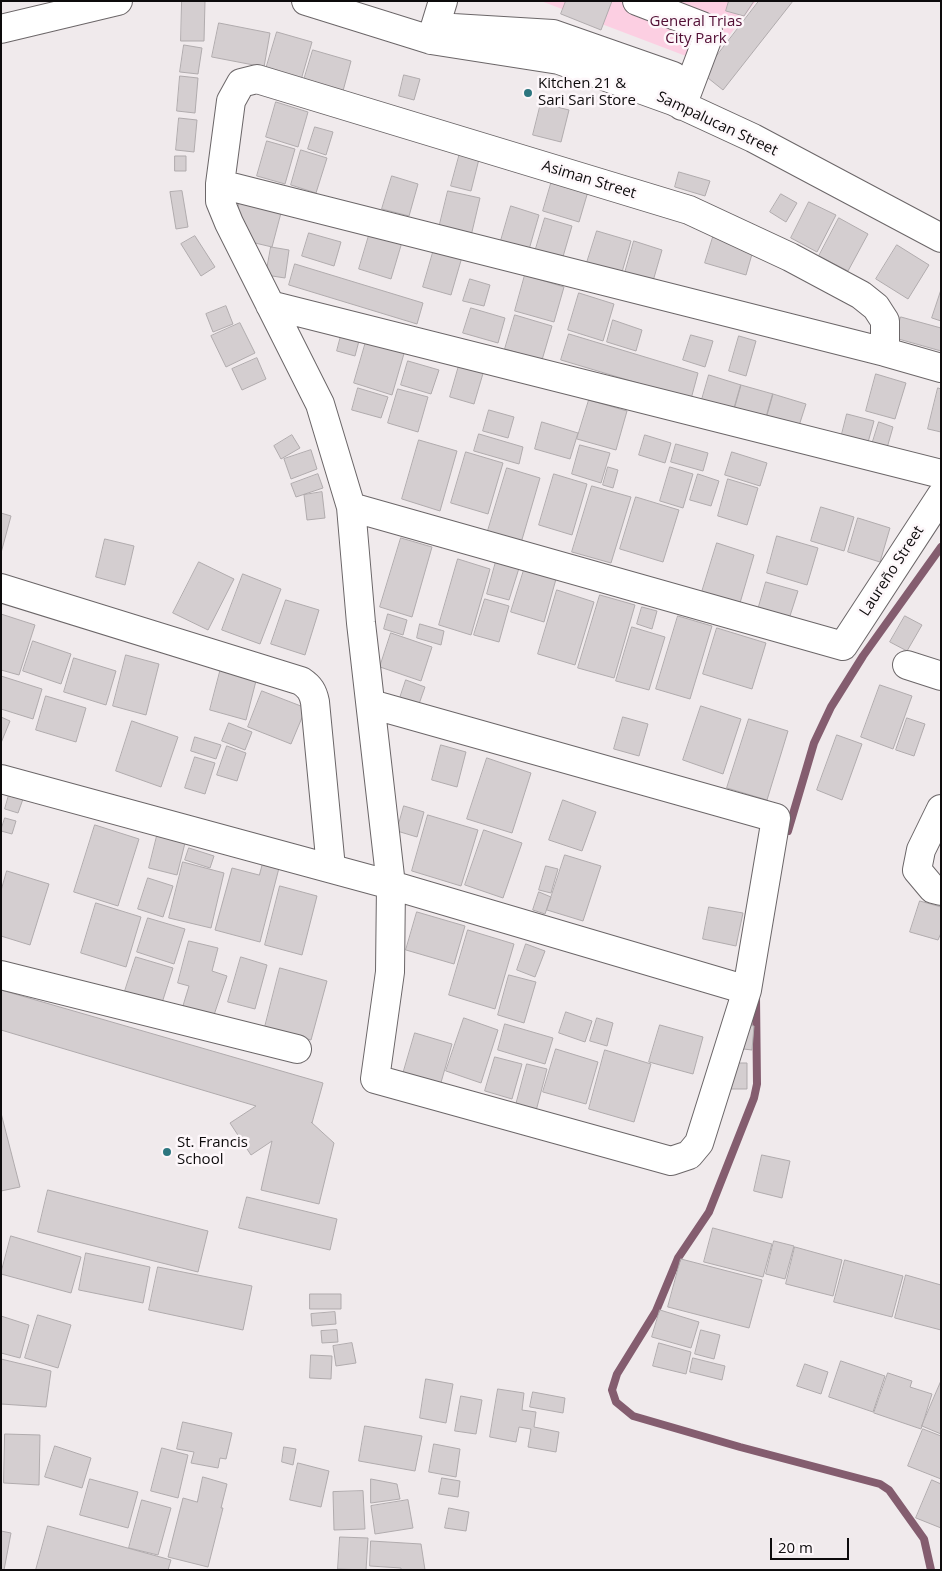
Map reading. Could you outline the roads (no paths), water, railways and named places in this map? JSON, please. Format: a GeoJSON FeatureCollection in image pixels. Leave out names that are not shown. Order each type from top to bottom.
{"type":"FeatureCollection","features":[{"type":"Feature","properties":{"kind":"street"},"geometry":{"type":"LineString","coordinates":[[1,29],[118,1]]}},
{"type":"Feature","properties":{"kind":"street","name":"Sampalucan Street"},"geometry":{"type":"LineString","coordinates":[[306,1],[437,23],[559,60],[672,101],[753,138],[941,238]]}},
{"type":"Feature","properties":{"kind":"street"},"geometry":{"type":"LineString","coordinates":[[637,1],[708,30],[708,37],[682,106]]}},
{"type":"Feature","properties":{"kind":"street","name":"Asiman Street"},"geometry":{"type":"LineString","coordinates":[[220,184],[231,101],[241,83],[257,79],[690,210],[790,257],[861,295],[876,307],[885,321],[885,352]]}},
{"type":"Feature","properties":{"kind":"street"},"geometry":{"type":"LineString","coordinates":[[371,704],[776,818],[747,990],[699,1143],[688,1155],[671,1161],[376,1079],[390,972],[391,885],[361,623],[351,507],[320,404],[223,213],[220,201],[220,184],[885,352],[941,368]]}},
{"type":"Feature","properties":{"kind":"street"},"geometry":{"type":"LineString","coordinates":[[270,305],[941,474]]}},
{"type":"Feature","properties":{"kind":"street","name":"Laureño Street"},"geometry":{"type":"LineString","coordinates":[[351,507],[843,646],[941,496]]}},
{"type":"Feature","properties":{"kind":"street"},"geometry":{"type":"LineString","coordinates":[[1,588],[301,681],[309,686],[314,694],[315,702],[331,868]]}},
{"type":"Feature","properties":{"kind":"street"},"geometry":{"type":"LineString","coordinates":[[906,665],[941,676]]}},
{"type":"Feature","properties":{"kind":"street"},"geometry":{"type":"LineString","coordinates":[[1,779],[331,868],[747,990]]}},
{"type":"Feature","properties":{"kind":"street"},"geometry":{"type":"LineString","coordinates":[[941,809],[921,850],[917,870],[933,889],[941,891]]}},
{"type":"Feature","properties":{"kind":"street"},"geometry":{"type":"LineString","coordinates":[[1,975],[297,1049]]}},
{"type":"Feature","properties":{"kind":"waterway"},"geometry":{"type":"LineString","coordinates":[[788,831],[814,743],[831,707],[863,656],[941,547]]}},
{"type":"Feature","properties":{"kind":"waterway"},"geometry":{"type":"LineString","coordinates":[[756,997],[757,1084],[754,1098],[709,1212],[678,1258],[656,1311],[617,1374],[612,1390],[616,1402],[633,1416],[880,1484],[889,1490],[924,1539],[931,1570]]}},
{"type":"Feature","properties":{"kind":"place","name":"Kitchen 21 & Sari Sari Store"},"geometry":{"type":"Point","coordinates":[528,93]}},
{"type":"Feature","properties":{"kind":"place","name":"St. Francis School"},"geometry":{"type":"Point","coordinates":[167,1152]}},
{"type":"Feature","properties":{"kind":"park label","name":"General Trias City Park"},"geometry":{"type":"Point","coordinates":[696,30]}}]}
